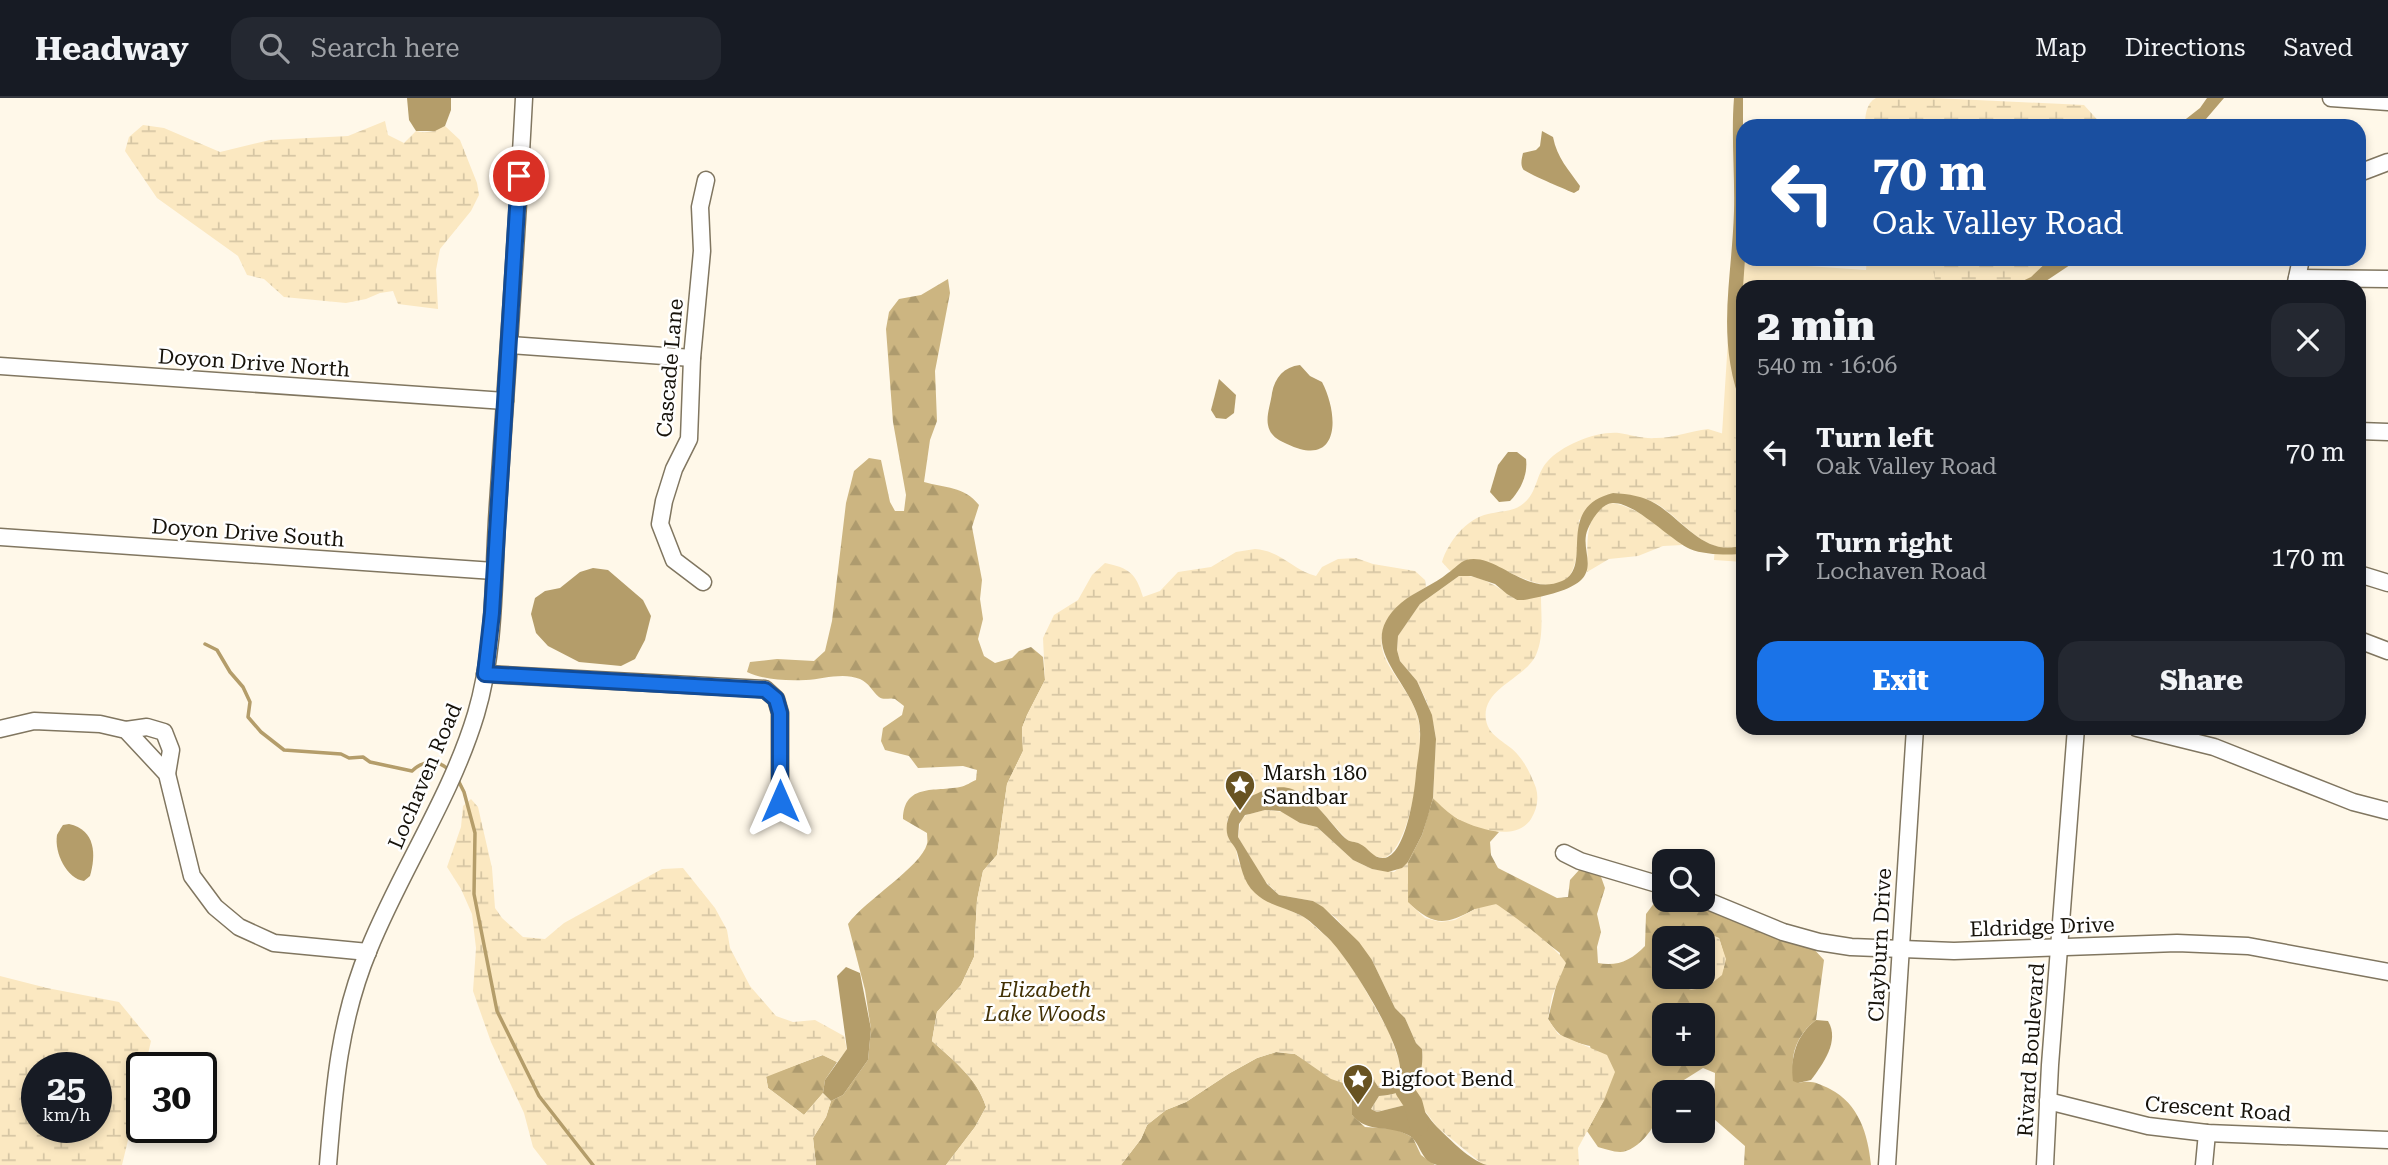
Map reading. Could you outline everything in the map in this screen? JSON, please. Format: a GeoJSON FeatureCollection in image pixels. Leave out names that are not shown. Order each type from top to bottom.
{"type":"FeatureCollection","features":[{"type":"Feature","properties":{"kind":"street","name":"Lochaven Road"},"geometry":{"type":"LineString","coordinates":[[328,1165],[335,1076],[355,985],[368,952],[454,773],[477,713],[485,674],[492,613],[524,98]]}},
{"type":"Feature","properties":{"kind":"street"},"geometry":{"type":"LineString","coordinates":[[2331,98],[2388,102]]}},
{"type":"Feature","properties":{"kind":"street"},"geometry":{"type":"LineString","coordinates":[[2366,170],[2388,162]]}},
{"type":"Feature","properties":{"kind":"street","name":"Cascade Lane"},"geometry":{"type":"LineString","coordinates":[[703,582],[674,561],[660,524],[663,501],[670,480],[689,439],[692,358],[702,251],[700,207],[706,180]]}},
{"type":"Feature","properties":{"kind":"street"},"geometry":{"type":"LineString","coordinates":[[2357,280],[2388,279]]}},
{"type":"Feature","properties":{"kind":"street"},"geometry":{"type":"LineString","coordinates":[[510,345],[692,358]]}},
{"type":"Feature","properties":{"kind":"street","name":"Doyon Drive North"},"geometry":{"type":"LineString","coordinates":[[0,366],[505,401]]}},
{"type":"Feature","properties":{"kind":"street"},"geometry":{"type":"LineString","coordinates":[[2366,431],[2388,432]]}},
{"type":"Feature","properties":{"kind":"street","name":"Doyon Drive South"},"geometry":{"type":"LineString","coordinates":[[0,537],[494,571]]}},
{"type":"Feature","properties":{"kind":"street"},"geometry":{"type":"LineString","coordinates":[[2366,576],[2388,583]]}},
{"type":"Feature","properties":{"kind":"street"},"geometry":{"type":"LineString","coordinates":[[2366,643],[2388,652]]}},
{"type":"Feature","properties":{"kind":"street"},"geometry":{"type":"LineString","coordinates":[[485,674],[765,690],[776,699],[780,713],[780,801]]}},
{"type":"Feature","properties":{"kind":"street"},"geometry":{"type":"LineString","coordinates":[[0,729],[34,721],[100,724],[125,730],[147,727],[164,732],[171,750],[167,774],[192,876],[215,907],[239,927],[274,943],[368,952]]}},
{"type":"Feature","properties":{"kind":"street"},"geometry":{"type":"LineString","coordinates":[[125,730],[167,774]]}},
{"type":"Feature","properties":{"kind":"street","name":"Clayburn Drive"},"geometry":{"type":"LineString","coordinates":[[1887,1165],[1915,735]]}},
{"type":"Feature","properties":{"kind":"street","name":"Rivard Boulevard"},"geometry":{"type":"LineString","coordinates":[[2045,1165],[2075,735]]}},
{"type":"Feature","properties":{"kind":"street"},"geometry":{"type":"LineString","coordinates":[[2165,735],[2214,747],[2334,795],[2388,811]]}},
{"type":"Feature","properties":{"kind":"street"},"geometry":{"type":"LineString","coordinates":[[1564,853],[1580,861],[1652,883]]}},
{"type":"Feature","properties":{"kind":"street","name":"Eldridge Drive"},"geometry":{"type":"LineString","coordinates":[[1715,904],[1783,932],[1851,947],[1990,950],[2177,943],[2248,947],[2388,972]]}},
{"type":"Feature","properties":{"kind":"street","name":"Crescent Road"},"geometry":{"type":"LineString","coordinates":[[2048,1101],[2148,1126],[2207,1133],[2388,1140]]}},
{"type":"Feature","properties":{"kind":"street"},"geometry":{"type":"LineString","coordinates":[[2204,1165],[2207,1133]]}},
{"type":"Feature","properties":{"kind":"green space"},"geometry":{"type":"Polygon","coordinates":[[[1934,98],[2084,105],[2097,119],[1866,119],[1868,106],[1873,100],[1934,98]]]}},
{"type":"Feature","properties":{"kind":"green space"},"geometry":{"type":"Polygon","coordinates":[[[385,121],[388,135],[404,143],[416,131],[431,132],[445,126],[460,140],[477,183],[479,195],[471,211],[440,249],[436,270],[438,309],[398,304],[393,291],[346,303],[284,297],[264,279],[247,275],[238,256],[157,198],[125,151],[129,137],[143,125],[164,128],[220,152],[270,140],[348,136],[385,121]]]}},
{"type":"Feature","properties":{"kind":"green space"},"geometry":{"type":"Polygon","coordinates":[[[1733,261],[1736,261],[1736,266],[1807,266],[1866,270],[1866,266],[2064,266],[2046,280],[1736,280],[1736,562],[1714,560],[1733,261]]]}},
{"type":"Feature","properties":{"kind":"green space"},"geometry":{"type":"Polygon","coordinates":[[[1932,266],[2043,266],[2025,280],[1935,280],[1932,266]]]}},
{"type":"Feature","properties":{"kind":"green space"},"geometry":{"type":"Polygon","coordinates":[[[948,279],[950,293],[935,371],[937,421],[930,440],[924,482],[961,491],[979,505],[972,527],[982,580],[980,599],[983,619],[978,639],[984,656],[995,663],[1012,658],[1019,651],[1031,647],[1043,657],[1045,680],[1022,728],[1023,751],[1007,784],[997,855],[983,871],[977,900],[974,957],[961,985],[937,1012],[932,1041],[971,1079],[986,1107],[975,1127],[946,1165],[816,1165],[813,1138],[826,1117],[831,1101],[843,1095],[868,1060],[871,1029],[865,990],[848,924],[923,853],[927,844],[927,833],[903,819],[909,800],[923,791],[964,786],[976,780],[977,770],[963,766],[918,768],[909,756],[885,750],[881,741],[883,728],[902,715],[904,706],[895,699],[879,697],[860,679],[840,676],[783,680],[747,672],[750,662],[777,659],[814,661],[825,651],[832,621],[846,503],[854,471],[869,458],[881,460],[890,502],[895,511],[904,511],[906,495],[893,422],[886,329],[889,312],[899,299],[921,295],[948,279]]]}},
{"type":"Feature","properties":{"kind":"green space"},"geometry":{"type":"Polygon","coordinates":[[[1708,429],[1736,438],[1736,547],[1717,546],[1706,542],[1657,504],[1613,493],[1579,520],[1575,563],[1565,581],[1553,585],[1539,584],[1480,561],[1469,560],[1451,572],[1442,562],[1454,539],[1473,520],[1511,510],[1524,503],[1532,494],[1547,462],[1570,445],[1610,433],[1669,437],[1708,429]]]}},
{"type":"Feature","properties":{"kind":"green space"},"geometry":{"type":"Polygon","coordinates":[[[1611,503],[1640,513],[1683,545],[1663,546],[1638,556],[1609,559],[1587,572],[1588,532],[1591,523],[1601,508],[1611,503]]]}},
{"type":"Feature","properties":{"kind":"green space","name":"Elizabeth Lake Woods"},"geometry":{"type":"Polygon","coordinates":[[[1255,549],[1272,553],[1316,576],[1322,567],[1338,559],[1356,558],[1373,564],[1415,571],[1425,580],[1426,587],[1406,600],[1390,617],[1382,638],[1382,650],[1412,703],[1420,731],[1414,794],[1402,836],[1394,850],[1384,858],[1374,856],[1358,843],[1348,841],[1321,811],[1302,795],[1267,789],[1239,803],[1227,820],[1227,833],[1236,849],[1238,861],[1262,898],[1304,917],[1336,945],[1358,977],[1389,1032],[1400,1063],[1398,1078],[1379,1088],[1367,1070],[1352,1086],[1331,1079],[1295,1054],[1276,1052],[1257,1058],[1186,1102],[1166,1110],[1147,1125],[1141,1139],[1121,1165],[946,1165],[975,1127],[986,1107],[971,1079],[932,1041],[937,1012],[961,985],[974,957],[977,900],[983,871],[997,855],[1007,784],[1023,751],[1022,728],[1045,680],[1043,638],[1054,615],[1078,600],[1092,575],[1105,563],[1130,573],[1143,597],[1160,591],[1178,572],[1211,567],[1236,552],[1255,549]]]}},
{"type":"Feature","properties":{"kind":"green space"},"geometry":{"type":"Polygon","coordinates":[[[1459,576],[1482,579],[1517,600],[1541,596],[1541,633],[1536,655],[1523,671],[1497,692],[1486,709],[1486,720],[1491,731],[1521,759],[1536,788],[1536,808],[1531,819],[1524,826],[1507,832],[1466,823],[1451,815],[1433,798],[1436,739],[1434,726],[1417,681],[1400,661],[1397,650],[1398,636],[1420,604],[1459,576]]]}},
{"type":"Feature","properties":{"kind":"green space"},"geometry":{"type":"Polygon","coordinates":[[[1433,798],[1458,819],[1499,832],[1490,842],[1491,855],[1498,868],[1557,898],[1568,897],[1570,880],[1580,869],[1600,874],[1605,888],[1597,914],[1601,932],[1597,947],[1598,963],[1624,961],[1645,946],[1646,914],[1652,906],[1652,912],[1715,912],[1715,908],[1812,947],[1824,960],[1816,1020],[1798,1041],[1793,1057],[1795,1075],[1798,1083],[1818,1084],[1840,1095],[1855,1111],[1864,1131],[1871,1165],[1744,1165],[1745,1146],[1715,1120],[1715,1073],[1703,1068],[1684,1080],[1652,1080],[1652,1128],[1641,1142],[1619,1152],[1598,1147],[1587,1131],[1604,1100],[1590,1046],[1565,1038],[1548,1019],[1557,982],[1560,953],[1530,930],[1475,909],[1447,921],[1425,916],[1407,902],[1408,862],[1422,835],[1433,798]]]}},
{"type":"Feature","properties":{"kind":"green space"},"geometry":{"type":"Polygon","coordinates":[[[471,799],[478,807],[492,868],[495,908],[523,937],[545,939],[564,923],[662,869],[683,868],[715,908],[727,930],[730,948],[750,986],[776,1016],[793,1022],[815,1020],[844,1036],[847,1050],[837,1062],[822,1055],[766,1077],[768,1088],[804,1115],[823,1093],[831,1101],[826,1117],[813,1138],[816,1165],[547,1165],[533,1147],[524,1113],[491,1042],[473,991],[476,948],[472,914],[447,867],[461,827],[463,806],[471,799]]]}},
{"type":"Feature","properties":{"kind":"green space"},"geometry":{"type":"Polygon","coordinates":[[[1265,810],[1283,812],[1300,823],[1317,827],[1353,860],[1372,869],[1394,872],[1408,862],[1408,902],[1425,918],[1441,922],[1455,920],[1475,909],[1496,904],[1561,956],[1566,963],[1552,996],[1548,1019],[1558,1034],[1607,1055],[1615,1072],[1604,1100],[1578,1148],[1579,1165],[1487,1165],[1437,1127],[1422,1107],[1413,1103],[1377,1112],[1371,1109],[1379,1096],[1400,1092],[1414,1084],[1421,1070],[1422,1049],[1416,1043],[1405,1018],[1395,1008],[1372,960],[1336,918],[1313,901],[1279,895],[1263,879],[1238,837],[1241,820],[1246,815],[1265,810]]]}},
{"type":"Feature","properties":{"kind":"green space"},"geometry":{"type":"Polygon","coordinates":[[[1715,936],[1719,938],[1726,959],[1722,975],[1715,981],[1715,936]]]}},
{"type":"Feature","properties":{"kind":"green space"},"geometry":{"type":"Polygon","coordinates":[[[0,976],[119,1002],[151,1041],[148,1052],[126,1052],[127,1143],[122,1165],[0,1165],[0,976]]]}},
{"type":"Feature","properties":{"kind":"green space"},"geometry":{"type":"Polygon","coordinates":[[[1276,1052],[1295,1054],[1352,1086],[1352,1115],[1365,1127],[1395,1129],[1413,1138],[1421,1155],[1435,1165],[1121,1165],[1141,1139],[1147,1125],[1166,1110],[1186,1102],[1257,1058],[1276,1052]]]}},
{"type":"Feature","properties":{"kind":"green space"},"geometry":{"type":"Polygon","coordinates":[[[823,1055],[837,1062],[825,1080],[823,1093],[804,1115],[768,1088],[766,1076],[823,1055]]]}},
{"type":"Feature","properties":{"kind":"shaded area"},"geometry":{"type":"Polygon","coordinates":[[[407,98],[451,98],[451,110],[445,126],[435,131],[416,131],[409,120],[407,98]]]}},
{"type":"Feature","properties":{"kind":"shaded area"},"geometry":{"type":"Polygon","coordinates":[[[1734,98],[1743,98],[1743,119],[1736,119],[1736,266],[1744,266],[1744,280],[1736,280],[1736,390],[1727,334],[1734,211],[1734,98]]]}},
{"type":"Feature","properties":{"kind":"shaded area"},"geometry":{"type":"Polygon","coordinates":[[[2207,98],[2224,98],[2206,119],[2186,119],[2200,108],[2207,98]]]}},
{"type":"Feature","properties":{"kind":"shaded area"},"geometry":{"type":"Polygon","coordinates":[[[1542,131],[1553,137],[1560,158],[1580,186],[1574,193],[1523,169],[1523,153],[1536,150],[1540,146],[1542,131]]]}},
{"type":"Feature","properties":{"kind":"shaded area"},"geometry":{"type":"Polygon","coordinates":[[[2043,266],[2068,266],[2048,280],[2025,280],[2043,266]]]}},
{"type":"Feature","properties":{"kind":"shaded area"},"geometry":{"type":"Polygon","coordinates":[[[1300,365],[1310,376],[1322,382],[1331,410],[1331,436],[1326,445],[1317,450],[1304,450],[1281,441],[1273,435],[1268,425],[1275,382],[1285,371],[1300,365]]]}},
{"type":"Feature","properties":{"kind":"shaded area"},"geometry":{"type":"Polygon","coordinates":[[[1219,379],[1236,395],[1234,413],[1226,419],[1216,418],[1211,410],[1219,379]]]}},
{"type":"Feature","properties":{"kind":"shaded area"},"geometry":{"type":"Polygon","coordinates":[[[1508,452],[1517,452],[1526,459],[1526,470],[1523,482],[1514,497],[1510,501],[1499,502],[1490,492],[1498,465],[1508,452]]]}},
{"type":"Feature","properties":{"kind":"shaded area"},"geometry":{"type":"Polygon","coordinates":[[[1613,493],[1651,501],[1707,542],[1730,548],[1736,547],[1736,554],[1690,549],[1631,508],[1612,503],[1599,511],[1589,526],[1585,541],[1587,571],[1575,585],[1545,596],[1517,600],[1495,584],[1471,576],[1459,576],[1420,604],[1398,636],[1397,650],[1400,661],[1417,681],[1432,715],[1436,739],[1433,798],[1422,835],[1402,868],[1388,872],[1372,869],[1353,860],[1317,827],[1300,823],[1280,811],[1265,810],[1245,815],[1239,824],[1238,837],[1267,884],[1279,895],[1313,901],[1323,907],[1359,942],[1372,960],[1395,1008],[1405,1018],[1416,1043],[1422,1049],[1421,1070],[1414,1084],[1400,1092],[1379,1096],[1371,1109],[1377,1112],[1413,1103],[1460,1149],[1487,1165],[1437,1165],[1423,1155],[1408,1135],[1365,1125],[1352,1115],[1352,1086],[1367,1070],[1379,1088],[1392,1083],[1399,1076],[1399,1059],[1393,1042],[1347,961],[1326,936],[1307,919],[1265,900],[1251,889],[1228,836],[1228,818],[1236,806],[1249,797],[1286,787],[1300,793],[1321,810],[1347,840],[1358,843],[1377,857],[1392,855],[1408,822],[1414,794],[1420,731],[1412,702],[1387,660],[1383,646],[1382,632],[1388,618],[1406,599],[1466,560],[1489,562],[1536,583],[1562,581],[1571,574],[1575,563],[1579,524],[1584,511],[1595,501],[1613,493]]]}},
{"type":"Feature","properties":{"kind":"shaded area"},"geometry":{"type":"Polygon","coordinates":[[[593,568],[608,570],[643,600],[651,616],[645,640],[635,659],[621,666],[579,662],[548,646],[536,633],[531,614],[535,598],[545,591],[560,588],[580,572],[593,568]]]}},
{"type":"Feature","properties":{"kind":"shaded area"},"geometry":{"type":"Polygon","coordinates":[[[69,824],[85,832],[92,844],[92,868],[90,876],[84,881],[72,876],[63,864],[58,850],[57,835],[63,825],[69,824]]]}},
{"type":"Feature","properties":{"kind":"shaded area"},"geometry":{"type":"Polygon","coordinates":[[[846,967],[860,973],[871,1029],[868,1060],[843,1095],[831,1101],[823,1093],[825,1080],[847,1049],[837,976],[846,967]]]}},
{"type":"Feature","properties":{"kind":"shaded area"},"geometry":{"type":"Polygon","coordinates":[[[1816,1020],[1828,1021],[1831,1044],[1825,1060],[1811,1080],[1798,1083],[1793,1081],[1792,1072],[1796,1048],[1809,1026],[1816,1020]]]}},
{"type":"Feature","properties":{"kind":"waterway"},"geometry":{"type":"LineString","coordinates":[[205,644],[217,650],[243,687],[250,702],[248,717],[261,732],[284,750],[341,754],[349,758],[363,757],[370,762],[412,771],[430,762],[448,769]]}},
{"type":"Feature","properties":{"kind":"waterway"},"geometry":{"type":"LineString","coordinates":[[458,780],[475,833],[474,894],[497,1011],[539,1096],[593,1165]]}},
{"type":"Feature","properties":{"kind":"waterway"},"geometry":{"type":"LineString","coordinates":[[1405,1081],[1405,1091],[1413,1103],[1419,1126]]}},
{"type":"Feature","properties":{"kind":"place","name":"Marsh 180 Sandbar"},"geometry":{"type":"Point","coordinates":[1240,812]}},
{"type":"Feature","properties":{"kind":"place","name":"Bigfoot Bend"},"geometry":{"type":"Point","coordinates":[1358,1106]}},
{"type":"Feature","properties":{"kind":"route"},"geometry":{"type":"LineString","coordinates":[[519,176],[492,613],[485,674],[765,690],[776,699],[780,713],[780,801]]}}]}
